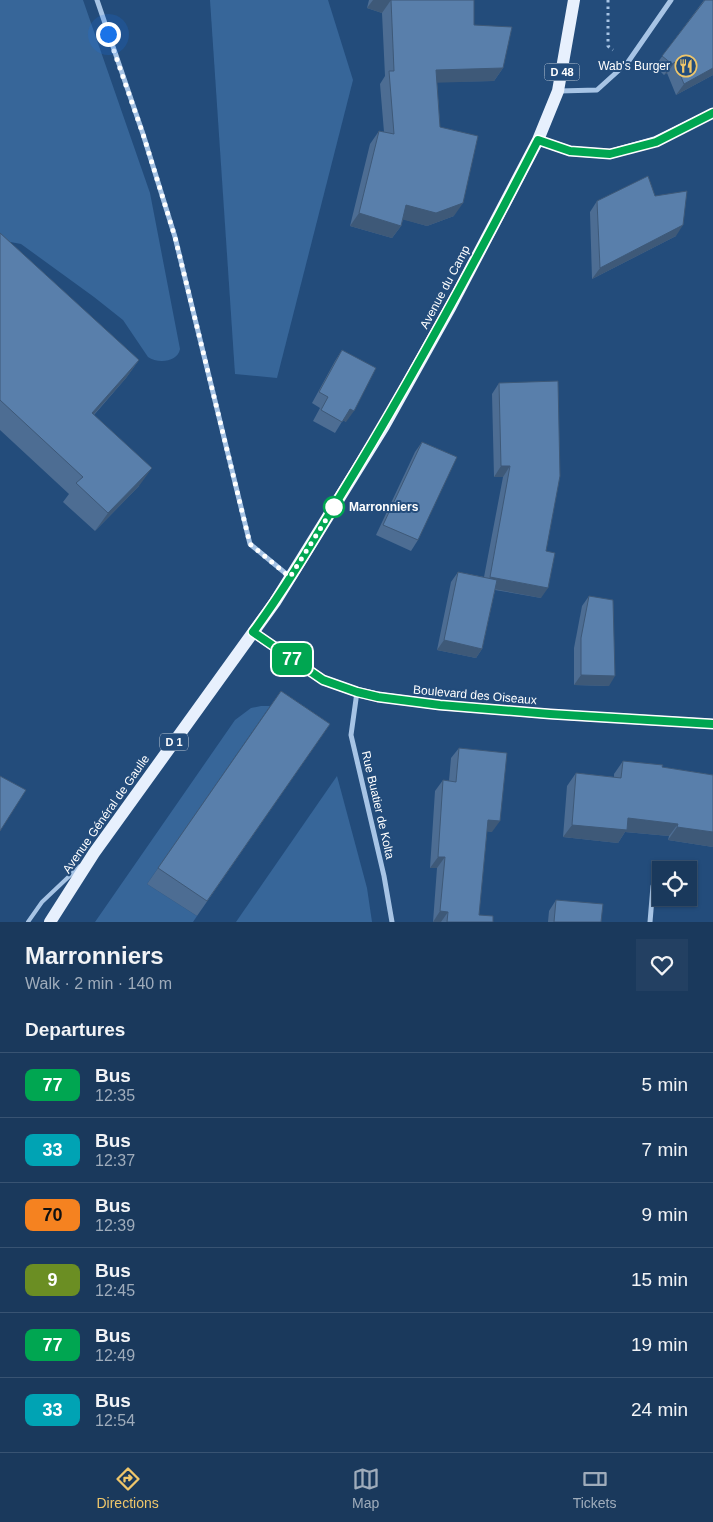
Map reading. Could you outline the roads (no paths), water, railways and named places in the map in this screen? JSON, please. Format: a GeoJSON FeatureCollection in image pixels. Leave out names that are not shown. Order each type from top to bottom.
{"type":"FeatureCollection","features":[{"type":"Feature","properties":{"kind":"main road","name":"D 48"},"geometry":{"type":"LineString","coordinates":[[538,140],[558,92],[574,0]]}},
{"type":"Feature","properties":{"kind":"main road","name":"Avenue du Camp"},"geometry":{"type":"LineString","coordinates":[[275,602],[388,417],[451,306],[538,140]]}},
{"type":"Feature","properties":{"kind":"main road","name":"Avenue Général de Gaulle"},"geometry":{"type":"LineString","coordinates":[[50,922],[94,853],[275,602]]}},
{"type":"Feature","properties":{"kind":"street"},"geometry":{"type":"LineString","coordinates":[[97,0],[143,134],[175,237],[250,544],[290,577]]}},
{"type":"Feature","properties":{"kind":"street"},"geometry":{"type":"LineString","coordinates":[[558,92],[597,90],[628,62],[671,0]]}},
{"type":"Feature","properties":{"kind":"street"},"geometry":{"type":"LineString","coordinates":[[538,140],[570,151],[610,154],[656,142],[713,113]]}},
{"type":"Feature","properties":{"kind":"street","name":"Boulevard des Oiseaux"},"geometry":{"type":"LineString","coordinates":[[253,632],[323,680],[378,697],[449,706],[713,724]]}},
{"type":"Feature","properties":{"kind":"street","name":"Rue Buatier de Kolta"},"geometry":{"type":"LineString","coordinates":[[357,692],[351,735],[384,876],[392,922]]}},
{"type":"Feature","properties":{"kind":"street"},"geometry":{"type":"LineString","coordinates":[[650,922],[652,898]]}},
{"type":"Feature","properties":{"kind":"lane"},"geometry":{"type":"LineString","coordinates":[[28,922],[42,902],[94,853]]}},
{"type":"Feature","properties":{"kind":"place","name":"Wab's Burger"},"geometry":{"type":"Point","coordinates":[686,66]}},
{"type":"Feature","properties":{"kind":"place","name":"Marronniers"},"geometry":{"type":"Point","coordinates":[334,507]}}]}
